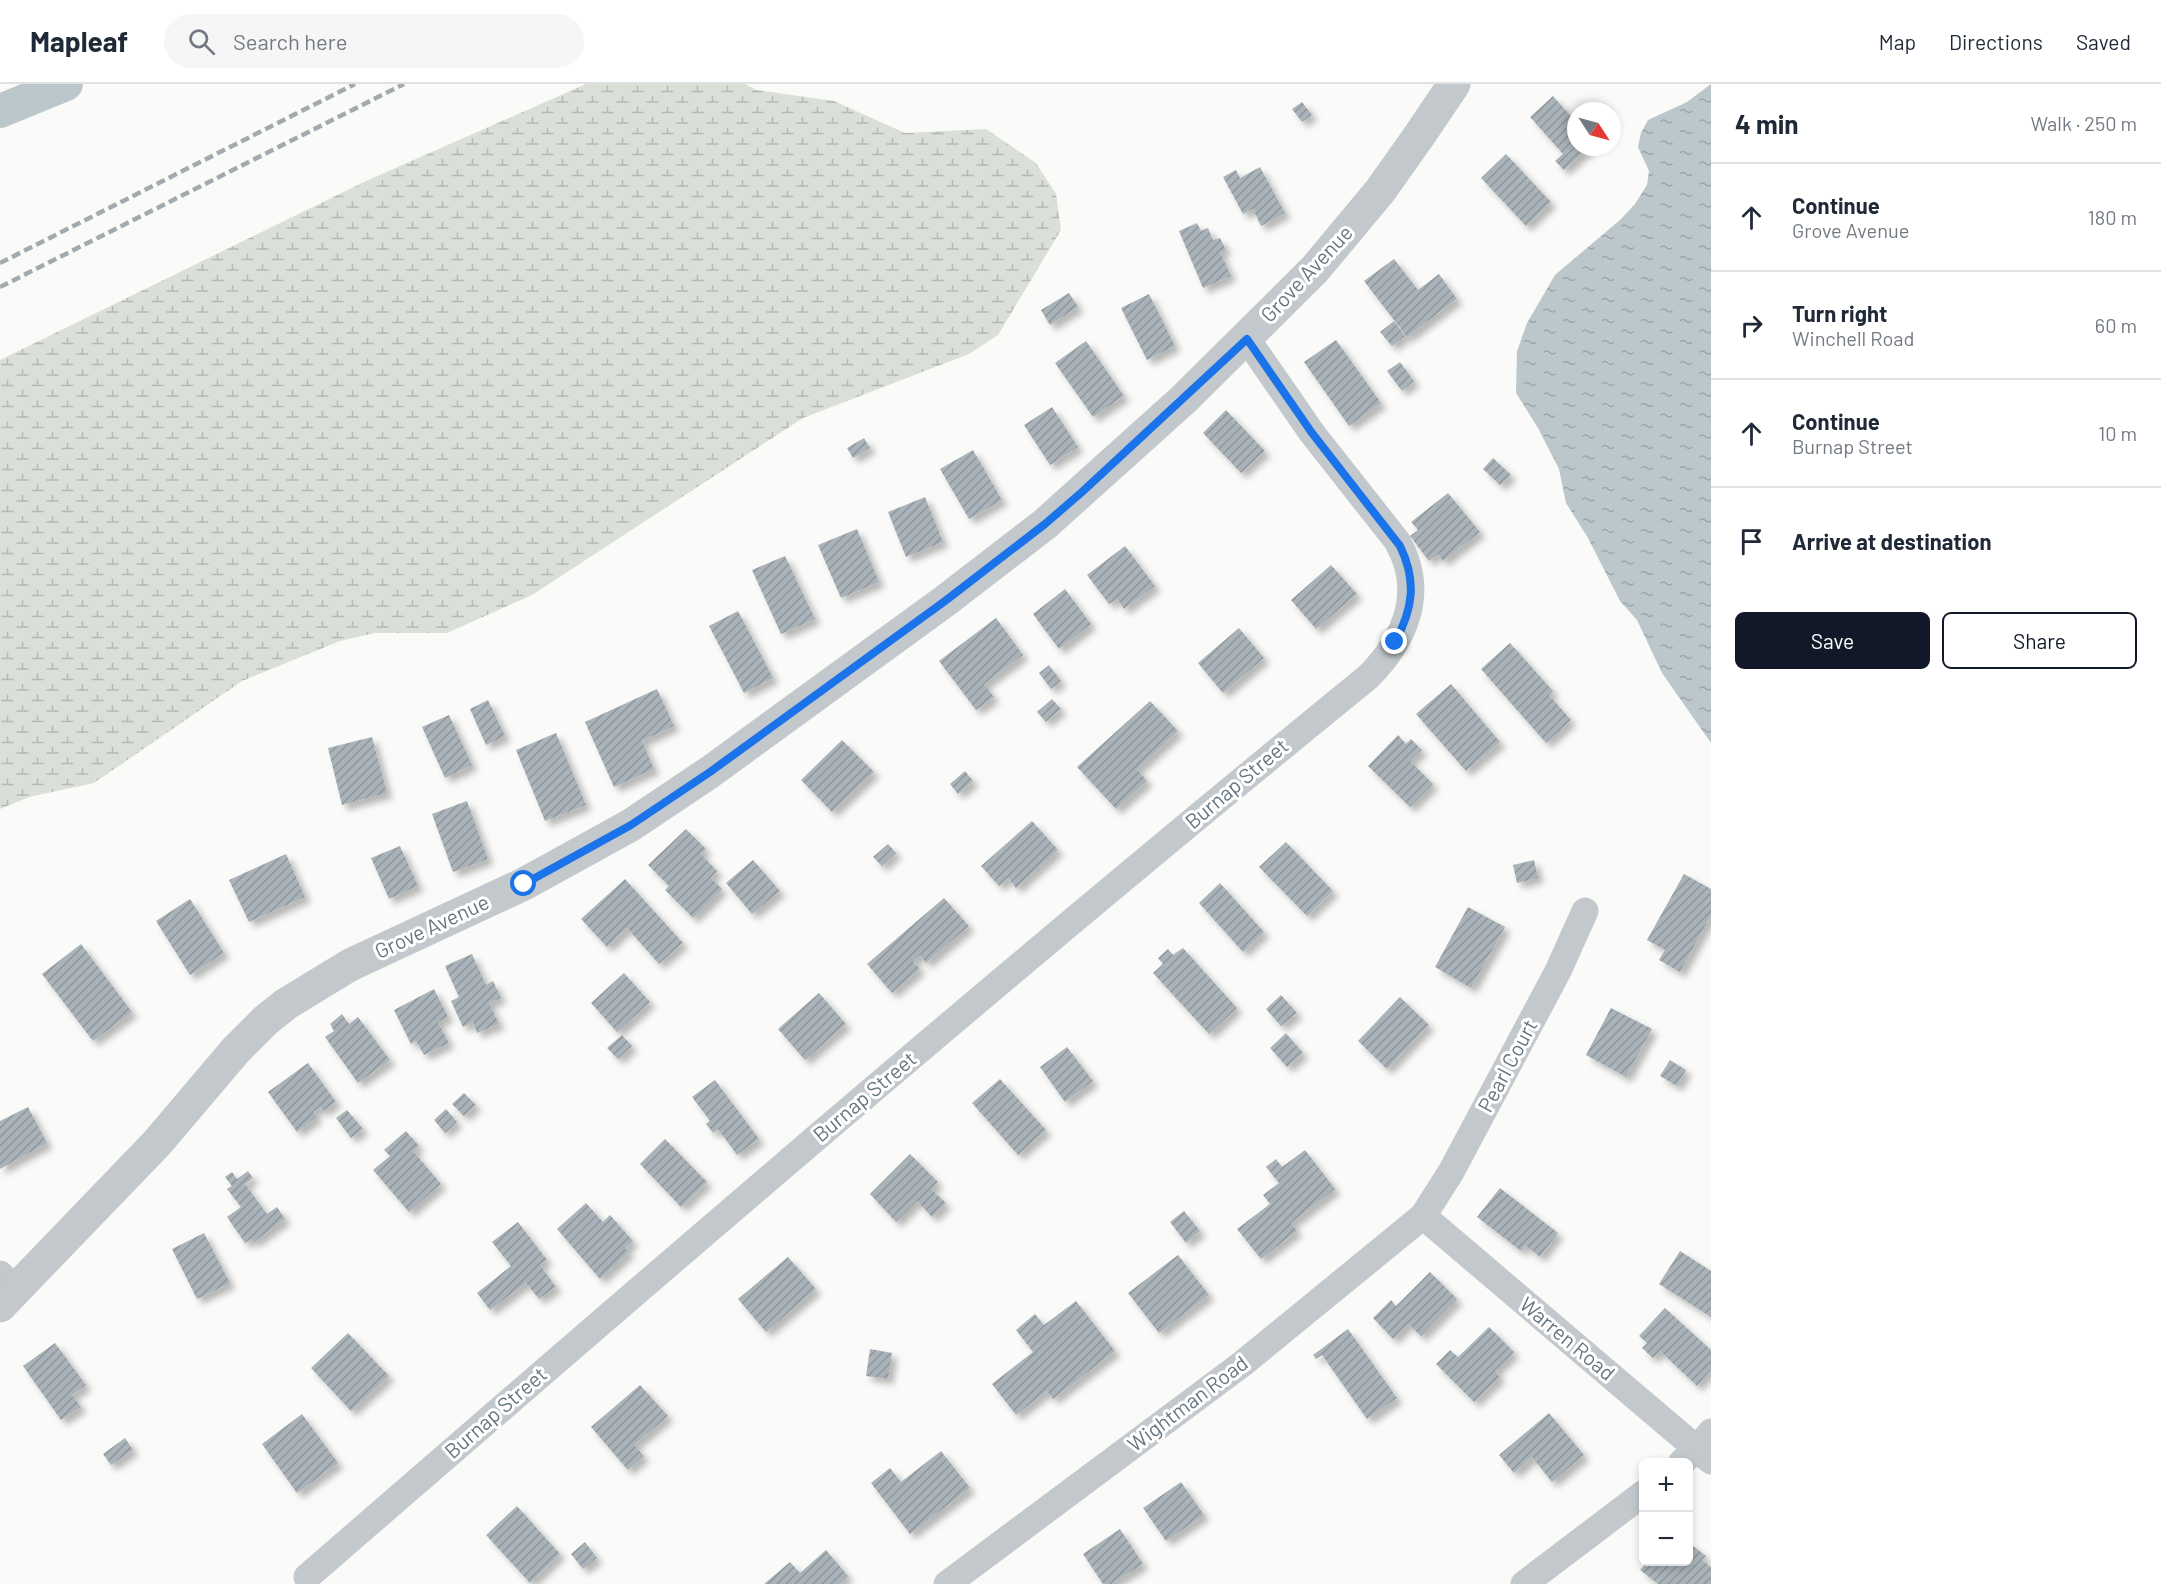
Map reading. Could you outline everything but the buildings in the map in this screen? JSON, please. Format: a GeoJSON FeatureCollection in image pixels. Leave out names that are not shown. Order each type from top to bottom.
{"type":"FeatureCollection","features":[{"type":"Feature","properties":{"kind":"street","name":"Grove Avenue"},"geometry":{"type":"LineString","coordinates":[[5,1290],[157,1143],[235,1051],[286,1004],[350,965],[524,884],[631,825],[710,772],[945,601],[1045,524],[1247,339],[1315,269],[1348,232],[1419,136],[1454,84]]}},
{"type":"Feature","properties":{"kind":"street","name":"Burnap Street"},"geometry":{"type":"LineString","coordinates":[[307,1577],[684,1249],[1209,807],[1368,677],[1391,648],[1410,609],[1410,579],[1406,560],[1397,541],[1312,433],[1247,339]]}},
{"type":"Feature","properties":{"kind":"street","name":"Pearl Court"},"geometry":{"type":"LineString","coordinates":[[1423,1216],[1451,1172],[1553,981],[1585,911]]}},
{"type":"Feature","properties":{"kind":"street","name":"Warren Road"},"geometry":{"type":"LineString","coordinates":[[1423,1216],[1700,1451]]}},
{"type":"Feature","properties":{"kind":"street","name":"Wightman Road"},"geometry":{"type":"LineString","coordinates":[[947,1584],[1242,1364],[1423,1216]]}},
{"type":"Feature","properties":{"kind":"street"},"geometry":{"type":"LineString","coordinates":[[1524,1584],[1639,1497]]}},
{"type":"Feature","properties":{"kind":"green space"},"geometry":{"type":"Polygon","coordinates":[[[586,84],[745,84],[757,90],[834,101],[905,133],[986,129],[1036,163],[1056,194],[1061,230],[998,335],[969,354],[803,418],[532,595],[447,633],[375,633],[340,641],[242,681],[94,783],[29,797],[0,809],[0,360],[366,181],[586,84]]]}},
{"type":"Feature","properties":{"kind":"water"},"geometry":{"type":"Polygon","coordinates":[[[1711,84],[1711,743],[1662,673],[1637,620],[1620,601],[1588,538],[1566,503],[1559,469],[1538,428],[1516,393],[1517,351],[1527,323],[1555,275],[1620,220],[1635,204],[1647,185],[1649,171],[1638,147],[1641,133],[1648,120],[1687,102],[1711,84]]]}},
{"type":"Feature","properties":{"kind":"waterway"},"geometry":{"type":"LineString","coordinates":[[0,111],[66,84]]}},
{"type":"Feature","properties":{"kind":"railway"},"geometry":{"type":"LineString","coordinates":[[0,263],[355,84]]}},
{"type":"Feature","properties":{"kind":"railway"},"geometry":{"type":"LineString","coordinates":[[0,287],[404,84]]}},
{"type":"Feature","properties":{"kind":"route"},"geometry":{"type":"LineString","coordinates":[[524,884],[631,825],[710,772],[945,601],[1045,524],[1082,492],[1247,339],[1312,433],[1400,546],[1407,564],[1411,598],[1408,615],[1395,642]]}}]}
